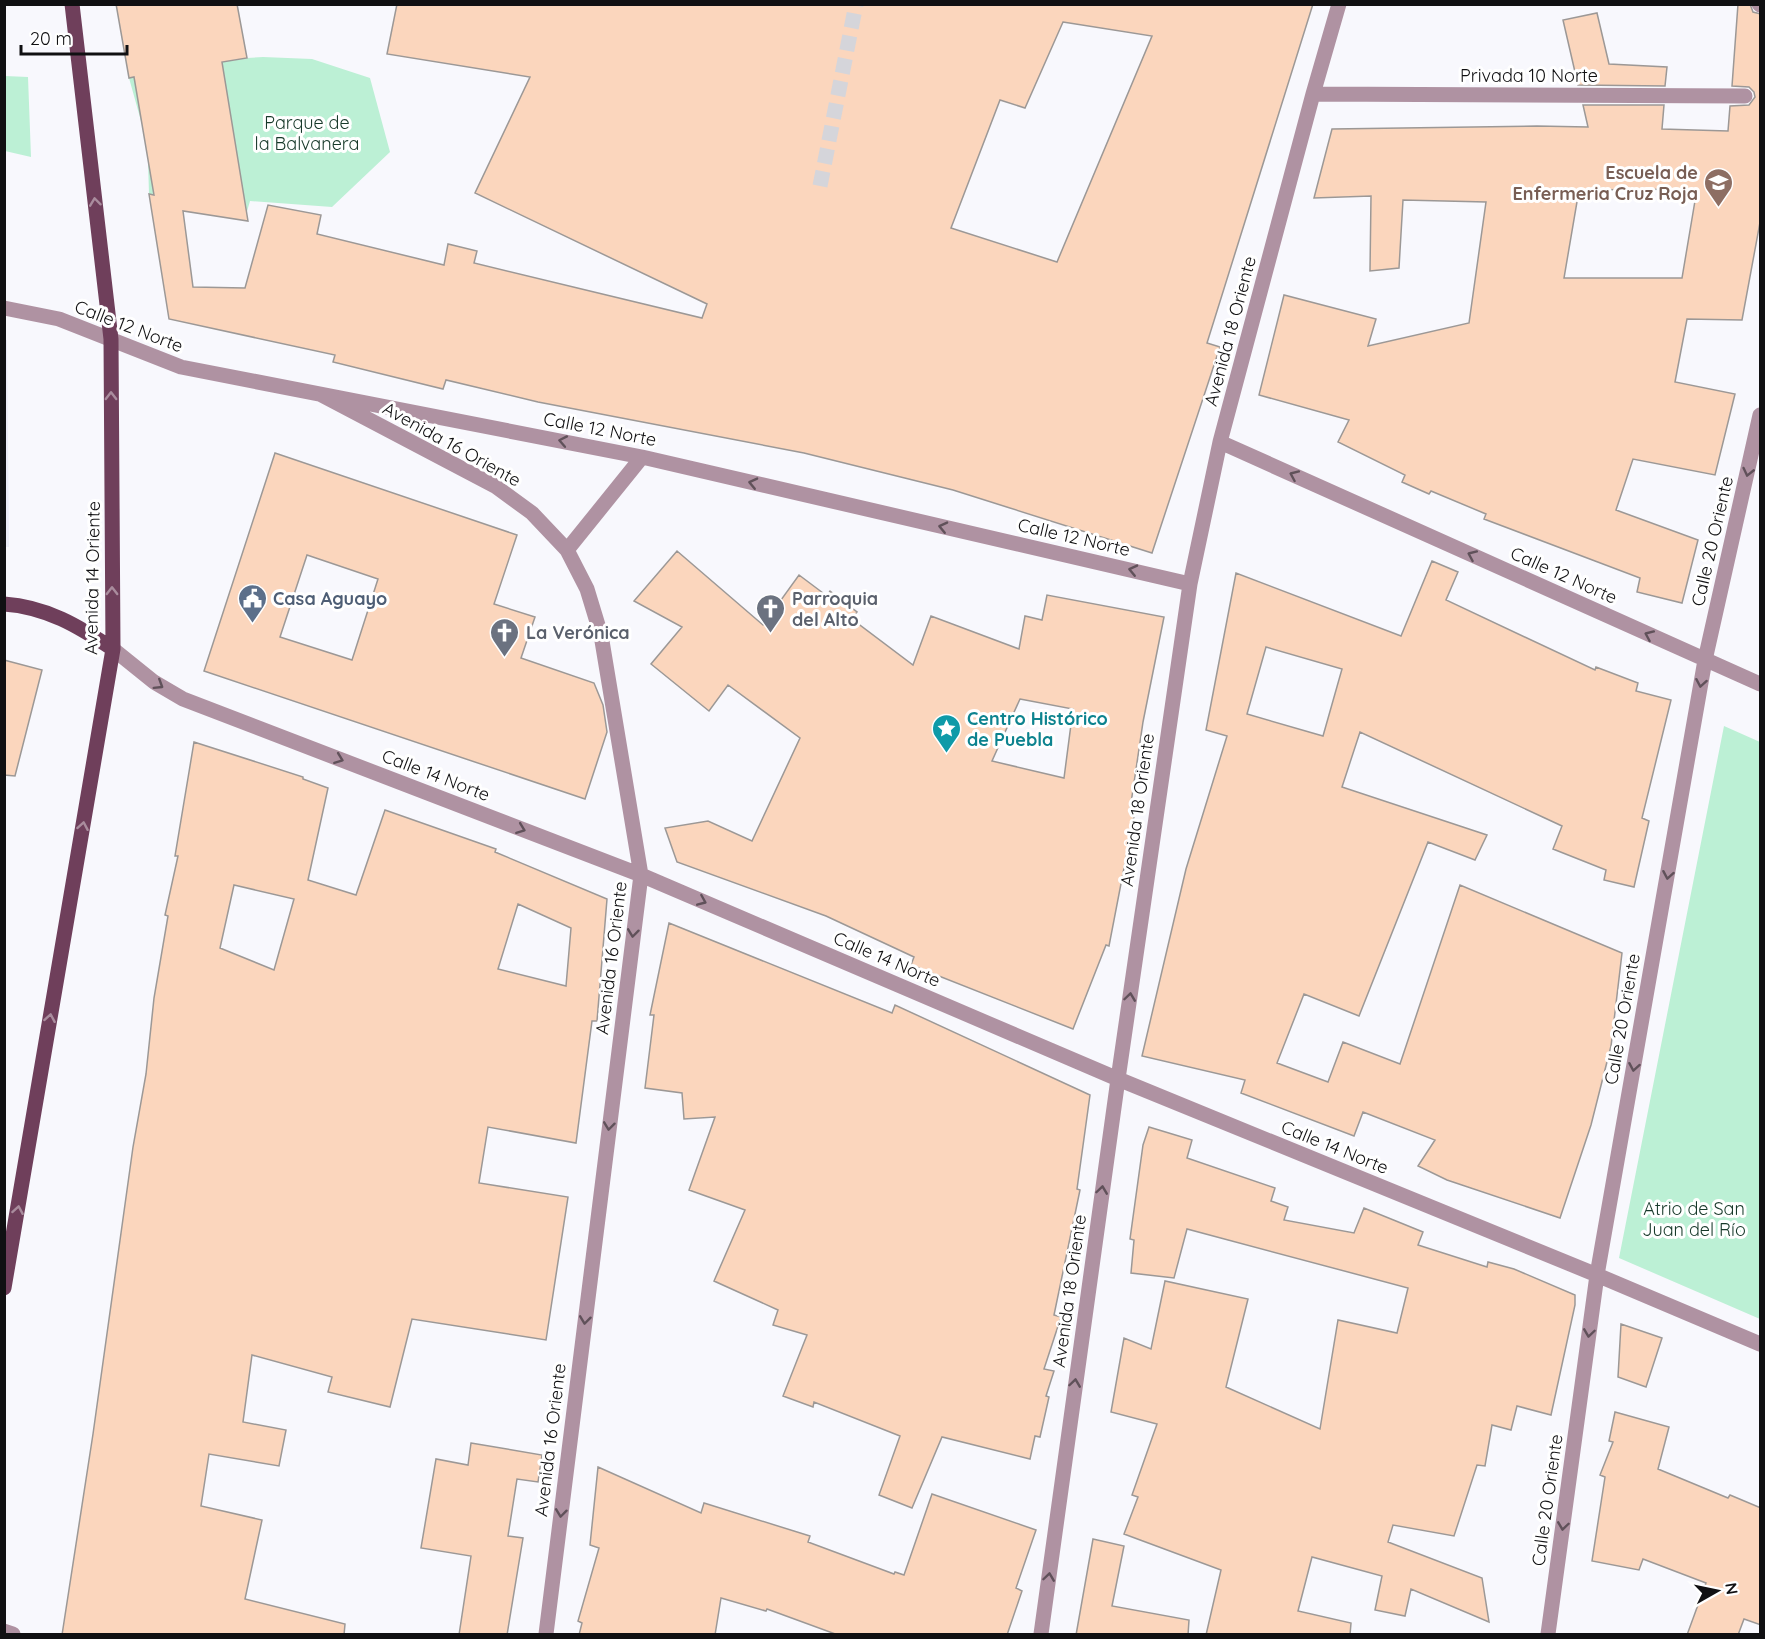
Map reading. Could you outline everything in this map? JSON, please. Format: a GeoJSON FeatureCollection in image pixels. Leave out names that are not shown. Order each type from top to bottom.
{"type":"FeatureCollection","features":[{"type":"Feature","properties":{"kind":"main road","name":"Avenida 14 Oriente"},"geometry":{"type":"LineString","coordinates":[[4,1288],[113,649],[111,339],[72,4]]}},
{"type":"Feature","properties":{"kind":"main road","name":"Calle 14 Norte"},"geometry":{"type":"LineString","coordinates":[[4,604],[44,611],[77,625],[113,649]]}},
{"type":"Feature","properties":{"kind":"street","name":"Avenida 18 Oriente"},"geometry":{"type":"LineString","coordinates":[[1041,1635],[1118,1079],[1190,584],[1220,442],[1339,4]]}},
{"type":"Feature","properties":{"kind":"street","name":"Privada 10 Norte"},"geometry":{"type":"LineString","coordinates":[[1313,94],[1745,96]]}},
{"type":"Feature","properties":{"kind":"street","name":"Calle 12 Norte"},"geometry":{"type":"LineString","coordinates":[[4,308],[59,319],[181,367],[642,457],[1190,584]]}},
{"type":"Feature","properties":{"kind":"street","name":"Avenida 16 Oriente"},"geometry":{"type":"LineString","coordinates":[[320,394],[495,486],[532,513],[567,550],[587,590],[601,635],[641,875],[546,1635]]}},
{"type":"Feature","properties":{"kind":"street","name":"Calle 20 Oriente"},"geometry":{"type":"LineString","coordinates":[[1548,1635],[1597,1275],[1705,660],[1761,415]]}},
{"type":"Feature","properties":{"kind":"street","name":"Calle 12 Norte"},"geometry":{"type":"LineString","coordinates":[[1220,442],[1761,684]]}},
{"type":"Feature","properties":{"kind":"street"},"geometry":{"type":"LineString","coordinates":[[567,550],[642,457]]}},
{"type":"Feature","properties":{"kind":"street","name":"Calle 14 Norte"},"geometry":{"type":"LineString","coordinates":[[113,649],[154,682],[183,699],[641,875],[1118,1079],[1761,1344]]}},
{"type":"Feature","properties":{"kind":"street"},"geometry":{"type":"LineString","coordinates":[[4,1631],[13,1635]]}},
{"type":"Feature","properties":{"kind":"shaded area"},"geometry":{"type":"Polygon","coordinates":[[[5,340],[7,340],[9,547],[4,547],[5,340]]]}},
{"type":"Feature","properties":{"kind":"green space","name":"Parque de la Balvanera"},"geometry":{"type":"Polygon","coordinates":[[[263,57],[312,59],[370,78],[390,152],[332,207],[250,201],[246,215],[149,194],[148,161],[229,106],[141,121],[129,78],[263,57]]]}},
{"type":"Feature","properties":{"kind":"green space"},"geometry":{"type":"Polygon","coordinates":[[[5,76],[28,77],[31,157],[5,151],[5,76]]]}},
{"type":"Feature","properties":{"kind":"green space","name":"Atrio de San Juan del Río"},"geometry":{"type":"Polygon","coordinates":[[[1724,726],[1760,742],[1760,1319],[1619,1258],[1724,726]]]}},
{"type":"Feature","properties":{"kind":"building"},"geometry":{"type":"Polygon","coordinates":[[[116,4],[237,4],[247,58],[222,62],[248,221],[183,211],[193,287],[245,288],[268,205],[321,215],[317,234],[444,265],[448,244],[477,251],[474,263],[702,318],[707,304],[475,193],[530,77],[387,54],[397,4],[1313,4],[1207,343],[1220,347],[1152,553],[953,490],[804,453],[538,402],[446,380],[443,389],[333,362],[335,355],[169,319],[149,194],[154,195],[134,77],[129,78],[116,4]],[[1063,22],[1025,108],[1000,100],[951,228],[1057,262],[1152,36],[1063,22]]]}},
{"type":"Feature","properties":{"kind":"building"},"geometry":{"type":"Polygon","coordinates":[[[1738,4],[1750,4],[1753,12],[1761,14],[1761,217],[1742,320],[1687,319],[1675,382],[1735,394],[1715,475],[1633,459],[1616,510],[1698,540],[1682,603],[1637,592],[1640,578],[1484,519],[1486,514],[1431,491],[1429,494],[1402,482],[1405,475],[1338,442],[1349,420],[1259,395],[1284,295],[1376,319],[1368,346],[1469,323],[1486,202],[1403,200],[1399,268],[1370,271],[1371,196],[1314,198],[1332,129],[1588,127],[1583,105],[1664,105],[1662,129],[1728,131],[1730,106],[1749,105],[1755,97],[1749,87],[1732,86],[1738,4]],[[1697,189],[1579,190],[1564,278],[1682,278],[1697,189]]]}},
{"type":"Feature","properties":{"kind":"building"},"geometry":{"type":"Polygon","coordinates":[[[1597,13],[1609,64],[1667,67],[1665,86],[1578,85],[1563,20],[1597,13]]]}},
{"type":"Feature","properties":{"kind":"building","name":"Casa Aguayo"},"geometry":{"type":"Polygon","coordinates":[[[275,453],[517,535],[494,604],[535,617],[521,658],[594,683],[603,705],[607,732],[585,799],[204,671],[275,453]],[[307,555],[280,637],[352,660],[378,579],[307,555]]]}},
{"type":"Feature","properties":{"kind":"building"},"geometry":{"type":"Polygon","coordinates":[[[677,551],[763,625],[799,575],[827,596],[830,591],[857,612],[852,619],[913,665],[931,616],[1019,649],[1025,616],[1042,620],[1047,595],[1164,617],[1143,722],[1130,810],[1135,811],[1109,946],[1106,945],[1073,1029],[911,965],[914,957],[826,916],[677,862],[665,828],[708,821],[752,841],[800,738],[728,685],[709,711],[651,664],[682,627],[634,601],[677,551]],[[1020,699],[992,761],[1064,778],[1073,709],[1020,699]]]}},
{"type":"Feature","properties":{"kind":"building"},"geometry":{"type":"Polygon","coordinates":[[[1432,561],[1458,572],[1446,600],[1595,670],[1596,667],[1638,683],[1636,691],[1671,700],[1642,818],[1649,821],[1634,887],[1604,880],[1606,870],[1553,849],[1562,826],[1360,732],[1342,787],[1487,835],[1475,860],[1428,842],[1359,1016],[1304,994],[1277,1063],[1328,1082],[1343,1042],[1400,1064],[1460,885],[1622,953],[1611,1046],[1591,1125],[1560,1218],[1447,1180],[1418,1166],[1435,1140],[1363,1112],[1354,1136],[1241,1093],[1245,1080],[1142,1056],[1186,869],[1227,736],[1206,730],[1236,573],[1401,636],[1432,561]],[[1266,647],[1247,714],[1323,736],[1342,669],[1266,647]]]}},
{"type":"Feature","properties":{"kind":"building"},"geometry":{"type":"Polygon","coordinates":[[[4,660],[42,670],[15,776],[4,775],[4,660]]]}},
{"type":"Feature","properties":{"kind":"building"},"geometry":{"type":"Polygon","coordinates":[[[194,742],[303,777],[303,779],[328,788],[308,880],[356,895],[385,810],[496,849],[495,852],[607,899],[597,1021],[592,1021],[576,1143],[488,1127],[479,1183],[568,1197],[546,1340],[412,1319],[390,1407],[328,1392],[332,1377],[252,1355],[243,1422],[286,1430],[279,1466],[209,1454],[201,1506],[262,1520],[245,1599],[345,1624],[344,1635],[62,1635],[133,1147],[146,1074],[154,998],[168,916],[165,915],[178,856],[175,856],[194,742]],[[234,885],[220,948],[274,970],[294,899],[234,885]],[[518,904],[498,969],[566,986],[571,928],[518,904]]]}},
{"type":"Feature","properties":{"kind":"building"},"geometry":{"type":"Polygon","coordinates":[[[669,923],[892,1013],[895,1005],[1090,1095],[1077,1189],[1080,1190],[1054,1315],[1061,1317],[1044,1369],[1054,1371],[1046,1396],[1049,1397],[1040,1437],[1035,1436],[1030,1459],[942,1437],[912,1508],[879,1495],[900,1436],[814,1402],[813,1407],[783,1396],[807,1335],[773,1325],[778,1310],[714,1281],[745,1210],[689,1190],[715,1117],[684,1119],[682,1093],[645,1088],[654,1015],[650,1015],[669,923]]]}},
{"type":"Feature","properties":{"kind":"building"},"geometry":{"type":"Polygon","coordinates":[[[1149,1127],[1192,1140],[1187,1158],[1275,1188],[1271,1201],[1288,1207],[1284,1220],[1354,1233],[1364,1208],[1423,1232],[1418,1245],[1487,1267],[1488,1262],[1514,1269],[1575,1295],[1575,1305],[1551,1415],[1517,1406],[1511,1430],[1492,1425],[1485,1466],[1477,1465],[1454,1536],[1393,1525],[1388,1542],[1482,1578],[1489,1622],[1411,1589],[1405,1616],[1375,1610],[1382,1576],[1312,1557],[1298,1611],[1351,1623],[1350,1635],[1206,1635],[1221,1570],[1124,1534],[1138,1497],[1132,1495],[1157,1424],[1111,1412],[1124,1338],[1151,1349],[1165,1281],[1248,1299],[1226,1387],[1320,1429],[1338,1320],[1397,1333],[1408,1288],[1187,1229],[1174,1278],[1131,1273],[1134,1240],[1130,1239],[1143,1145],[1149,1127]]]}},
{"type":"Feature","properties":{"kind":"building"},"geometry":{"type":"Polygon","coordinates":[[[1621,1324],[1662,1338],[1646,1387],[1618,1377],[1621,1324]]]}},
{"type":"Feature","properties":{"kind":"building"},"geometry":{"type":"Polygon","coordinates":[[[1615,1412],[1669,1427],[1658,1469],[1728,1498],[1730,1495],[1761,1508],[1761,1625],[1744,1619],[1738,1635],[1687,1635],[1706,1583],[1643,1559],[1639,1570],[1592,1561],[1605,1477],[1600,1475],[1613,1442],[1609,1441],[1615,1412]]]}},
{"type":"Feature","properties":{"kind":"building"},"geometry":{"type":"Polygon","coordinates":[[[471,1443],[542,1455],[538,1482],[517,1479],[508,1536],[523,1538],[507,1635],[459,1635],[471,1556],[421,1548],[436,1459],[468,1465],[471,1443]]]}},
{"type":"Feature","properties":{"kind":"building"},"geometry":{"type":"Polygon","coordinates":[[[598,1467],[701,1513],[704,1503],[810,1536],[808,1542],[894,1574],[895,1572],[904,1575],[932,1494],[1036,1530],[1016,1588],[1022,1591],[1007,1635],[838,1635],[767,1609],[766,1611],[721,1598],[715,1635],[579,1635],[582,1623],[578,1621],[599,1548],[590,1545],[598,1467]]]}},
{"type":"Feature","properties":{"kind":"building"},"geometry":{"type":"Polygon","coordinates":[[[1093,1539],[1124,1546],[1112,1606],[1189,1620],[1188,1635],[1076,1635],[1093,1539]]]}},
{"type":"Feature","properties":{"kind":"tunnel"},"geometry":{"type":"LineString","coordinates":[[820,186],[856,4]]}},
{"type":"Feature","properties":{"kind":"place","name":"Escuela de Enfermeria Cruz Roja"},"geometry":{"type":"Point","coordinates":[1719,208]}},
{"type":"Feature","properties":{"kind":"place","name":"Casa Aguayo"},"geometry":{"type":"Point","coordinates":[252,624]}},
{"type":"Feature","properties":{"kind":"place","name":"Parroquia del Alto"},"geometry":{"type":"Point","coordinates":[771,634]}},
{"type":"Feature","properties":{"kind":"place","name":"La Verónica"},"geometry":{"type":"Point","coordinates":[505,658]}},
{"type":"Feature","properties":{"kind":"place","name":"Centro Histórico de Puebla"},"geometry":{"type":"Point","coordinates":[946,754]}}]}
